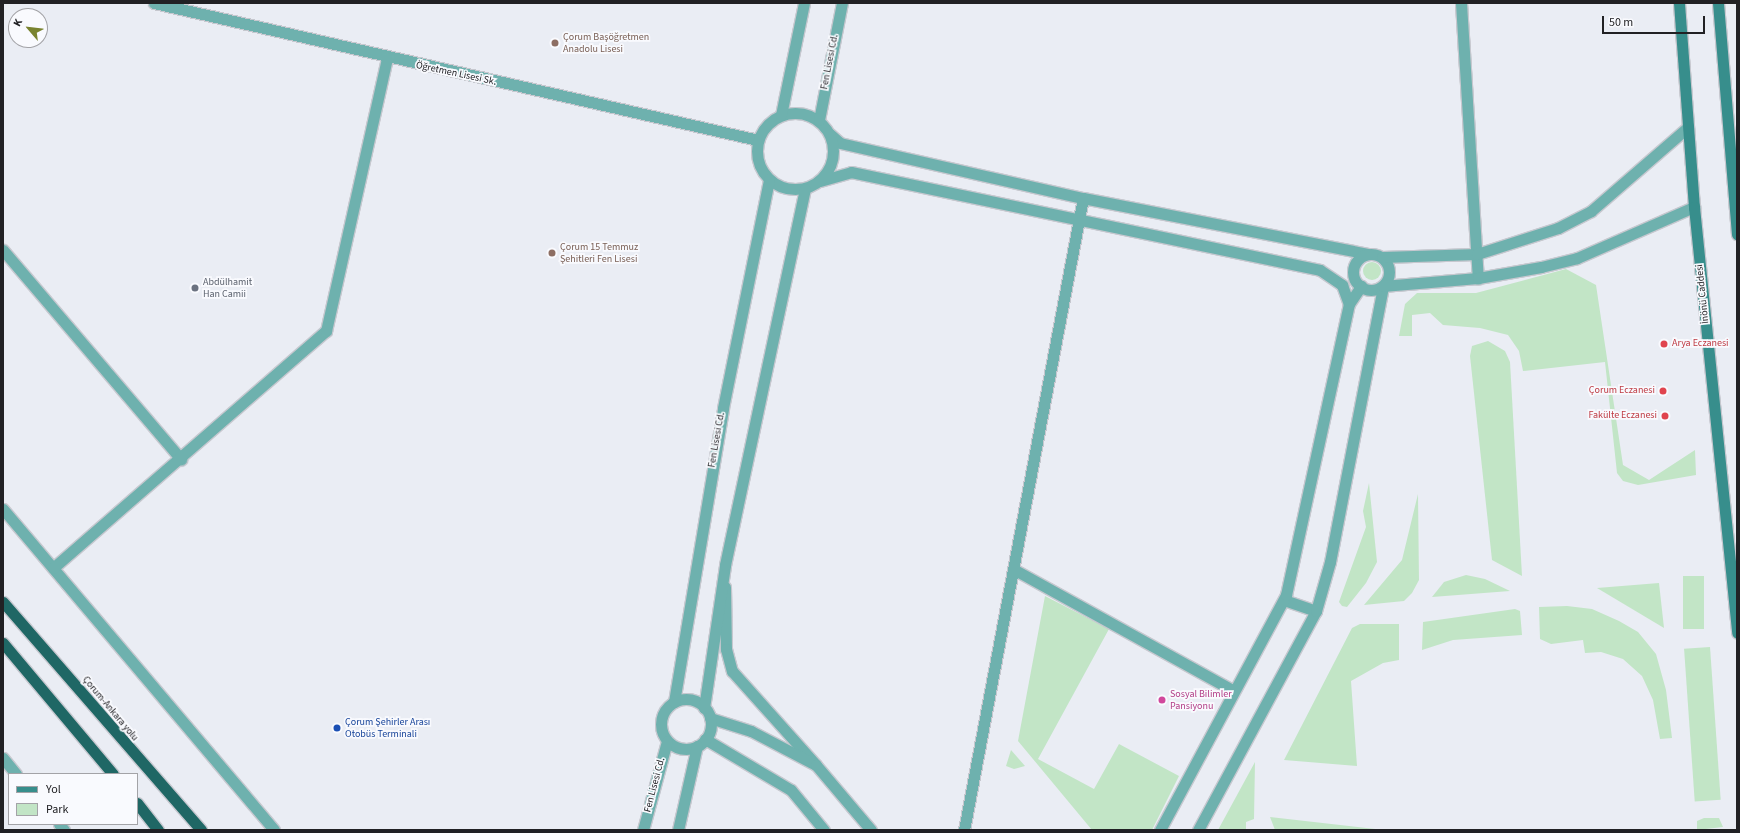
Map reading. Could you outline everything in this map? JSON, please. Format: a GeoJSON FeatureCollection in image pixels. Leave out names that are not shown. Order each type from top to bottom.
{"type":"FeatureCollection","features":[{"type":"Feature","properties":{"kind":"highway","name":"Çorum-Ankara yolu"},"geometry":{"type":"LineString","coordinates":[[3,602],[201,830]]}},
{"type":"Feature","properties":{"kind":"highway"},"geometry":{"type":"LineString","coordinates":[[3,643],[112,773]]}},
{"type":"Feature","properties":{"kind":"highway"},"geometry":{"type":"LineString","coordinates":[[138,804],[158,830]]}},
{"type":"Feature","properties":{"kind":"main road","name":"İnönü Caddesi"},"geometry":{"type":"LineString","coordinates":[[1679,3],[1694,207],[1737,633]]}},
{"type":"Feature","properties":{"kind":"main road"},"geometry":{"type":"LineString","coordinates":[[1718,3],[1733,137],[1737,234]]}},
{"type":"Feature","properties":{"kind":"street","name":"Öğretmen Lisesi Sk."},"geometry":{"type":"LineString","coordinates":[[154,3],[386,58],[758,140]]}},
{"type":"Feature","properties":{"kind":"street"},"geometry":{"type":"LineString","coordinates":[[781,115],[804,3]]}},
{"type":"Feature","properties":{"kind":"street","name":"Fen Lisesi Cd."},"geometry":{"type":"LineString","coordinates":[[819,120],[842,3]]}},
{"type":"Feature","properties":{"kind":"street"},"geometry":{"type":"LineString","coordinates":[[1460,3],[1478,278]]}},
{"type":"Feature","properties":{"kind":"street"},"geometry":{"type":"LineString","coordinates":[[53,568],[181,459],[326,331],[386,58]]}},
{"type":"Feature","properties":{"kind":"street"},"geometry":{"type":"LineString","coordinates":[[1688,127],[1591,211],[1558,228],[1477,254],[1382,257],[1083,198],[840,143],[830,134],[819,120],[801,113],[781,115],[768,123],[758,140],[760,167],[769,180],[786,189],[805,189],[820,181],[851,172],[1320,270],[1336,278],[1358,283],[1372,290],[1383,286],[1478,278],[1577,258],[1694,207]]}},
{"type":"Feature","properties":{"kind":"street"},"geometry":{"type":"LineString","coordinates":[[820,181],[830,167],[833,156],[830,134]]}},
{"type":"Feature","properties":{"kind":"street","name":"Fen Lisesi Cd."},"geometry":{"type":"LineString","coordinates":[[674,702],[723,408],[769,180]]}},
{"type":"Feature","properties":{"kind":"street"},"geometry":{"type":"LineString","coordinates":[[678,830],[701,743],[707,713],[724,564],[805,189]]}},
{"type":"Feature","properties":{"kind":"street"},"geometry":{"type":"LineString","coordinates":[[964,830],[1015,570],[1083,198]]}},
{"type":"Feature","properties":{"kind":"street"},"geometry":{"type":"LineString","coordinates":[[3,250],[181,459]]}},
{"type":"Feature","properties":{"kind":"street"},"geometry":{"type":"LineString","coordinates":[[1160,830],[1284,600],[1349,304],[1358,283],[1354,265],[1368,254]]}},
{"type":"Feature","properties":{"kind":"street"},"geometry":{"type":"LineString","coordinates":[[1198,830],[1316,611],[1332,555],[1383,286],[1389,269],[1382,257]]}},
{"type":"Feature","properties":{"kind":"street"},"geometry":{"type":"LineString","coordinates":[[1336,278],[1349,304]]}},
{"type":"Feature","properties":{"kind":"street"},"geometry":{"type":"LineString","coordinates":[[3,508],[274,830]]}},
{"type":"Feature","properties":{"kind":"street"},"geometry":{"type":"LineString","coordinates":[[724,564],[726,650],[732,672],[816,765],[871,830]]}},
{"type":"Feature","properties":{"kind":"street"},"geometry":{"type":"LineString","coordinates":[[1015,570],[1234,691]]}},
{"type":"Feature","properties":{"kind":"street"},"geometry":{"type":"LineString","coordinates":[[1284,600],[1316,611]]}},
{"type":"Feature","properties":{"kind":"street"},"geometry":{"type":"LineString","coordinates":[[816,765],[751,731],[707,713],[690,700],[674,702],[661,720],[667,741],[681,749],[701,743],[791,790],[824,830]]}},
{"type":"Feature","properties":{"kind":"street","name":"Fen Lisesi Cd."},"geometry":{"type":"LineString","coordinates":[[643,830],[667,741]]}},
{"type":"Feature","properties":{"kind":"street"},"geometry":{"type":"LineString","coordinates":[[3,758],[15,773]]}},
{"type":"Feature","properties":{"kind":"green space"},"geometry":{"type":"Polygon","coordinates":[[[1372,262],[1378,265],[1381,271],[1378,277],[1372,280],[1366,277],[1363,271],[1366,265],[1372,262]]]}},
{"type":"Feature","properties":{"kind":"green space"},"geometry":{"type":"Polygon","coordinates":[[[1566,269],[1596,285],[1623,465],[1649,480],[1695,450],[1696,475],[1638,485],[1623,481],[1617,473],[1605,362],[1523,371],[1519,351],[1508,335],[1480,328],[1443,325],[1430,313],[1412,315],[1412,336],[1399,336],[1405,304],[1417,293],[1476,293],[1566,269]]]}},
{"type":"Feature","properties":{"kind":"green space"},"geometry":{"type":"Polygon","coordinates":[[[1488,341],[1505,351],[1510,362],[1522,576],[1492,560],[1470,356],[1472,346],[1488,341]]]}},
{"type":"Feature","properties":{"kind":"green space"},"geometry":{"type":"Polygon","coordinates":[[[1369,483],[1377,562],[1366,583],[1347,607],[1342,606],[1339,602],[1366,527],[1363,511],[1369,483]]]}},
{"type":"Feature","properties":{"kind":"green space"},"geometry":{"type":"Polygon","coordinates":[[[1418,494],[1419,580],[1412,593],[1404,601],[1364,605],[1402,560],[1418,494]]]}},
{"type":"Feature","properties":{"kind":"green space"},"geometry":{"type":"Polygon","coordinates":[[[1466,575],[1485,579],[1510,591],[1432,597],[1444,582],[1466,575]]]}},
{"type":"Feature","properties":{"kind":"green space"},"geometry":{"type":"Polygon","coordinates":[[[1683,576],[1704,576],[1704,629],[1683,629],[1683,576]]]}},
{"type":"Feature","properties":{"kind":"green space"},"geometry":{"type":"Polygon","coordinates":[[[1659,583],[1664,628],[1597,588],[1659,583]]]}},
{"type":"Feature","properties":{"kind":"green space"},"geometry":{"type":"Polygon","coordinates":[[[1045,596],[1109,629],[1038,759],[1094,789],[1119,744],[1179,776],[1152,830],[1092,830],[1018,741],[1045,596]]]}},
{"type":"Feature","properties":{"kind":"green space"},"geometry":{"type":"Polygon","coordinates":[[[1567,606],[1592,609],[1619,621],[1638,632],[1656,654],[1666,690],[1672,738],[1660,739],[1653,700],[1642,676],[1623,659],[1601,652],[1585,653],[1583,640],[1551,644],[1540,639],[1539,607],[1567,606]]]}},
{"type":"Feature","properties":{"kind":"green space"},"geometry":{"type":"Polygon","coordinates":[[[1515,609],[1520,611],[1522,635],[1453,640],[1422,650],[1423,622],[1515,609]]]}},
{"type":"Feature","properties":{"kind":"green space"},"geometry":{"type":"Polygon","coordinates":[[[1360,624],[1399,624],[1399,660],[1383,663],[1351,681],[1357,766],[1284,760],[1352,628],[1360,624]]]}},
{"type":"Feature","properties":{"kind":"green space"},"geometry":{"type":"Polygon","coordinates":[[[1710,647],[1721,800],[1695,801],[1684,649],[1710,647]]]}},
{"type":"Feature","properties":{"kind":"green space"},"geometry":{"type":"Polygon","coordinates":[[[1011,750],[1025,766],[1014,769],[1006,766],[1011,750]]]}},
{"type":"Feature","properties":{"kind":"green space"},"geometry":{"type":"Polygon","coordinates":[[[1255,762],[1254,819],[1246,822],[1246,830],[1218,830],[1255,762]]]}},
{"type":"Feature","properties":{"kind":"green space"},"geometry":{"type":"Polygon","coordinates":[[[1270,817],[1384,830],[1275,830],[1270,817]]]}},
{"type":"Feature","properties":{"kind":"green space"},"geometry":{"type":"Polygon","coordinates":[[[1704,818],[1719,818],[1723,827],[1697,830],[1697,821],[1704,818]]]}},
{"type":"Feature","properties":{"kind":"place","name":"Çorum Başöğretmen Anadolu Lisesi"},"geometry":{"type":"Point","coordinates":[555,43]}},
{"type":"Feature","properties":{"kind":"place","name":"Çorum 15 Temmuz Şehitleri Fen Lisesi"},"geometry":{"type":"Point","coordinates":[552,253]}},
{"type":"Feature","properties":{"kind":"place","name":"Abdülhamit Han Camii"},"geometry":{"type":"Point","coordinates":[195,288]}},
{"type":"Feature","properties":{"kind":"place","name":"Arya Eczanesi"},"geometry":{"type":"Point","coordinates":[1664,344]}},
{"type":"Feature","properties":{"kind":"place","name":"Çorum Eczanesi"},"geometry":{"type":"Point","coordinates":[1663,391]}},
{"type":"Feature","properties":{"kind":"place","name":"Fakülte Eczanesi"},"geometry":{"type":"Point","coordinates":[1665,416]}},
{"type":"Feature","properties":{"kind":"place","name":"Sosyal Bilimler Pansiyonu"},"geometry":{"type":"Point","coordinates":[1162,700]}},
{"type":"Feature","properties":{"kind":"place","name":"Çorum Şehirler Arası Otobüs Terminali"},"geometry":{"type":"Point","coordinates":[337,728]}}]}
